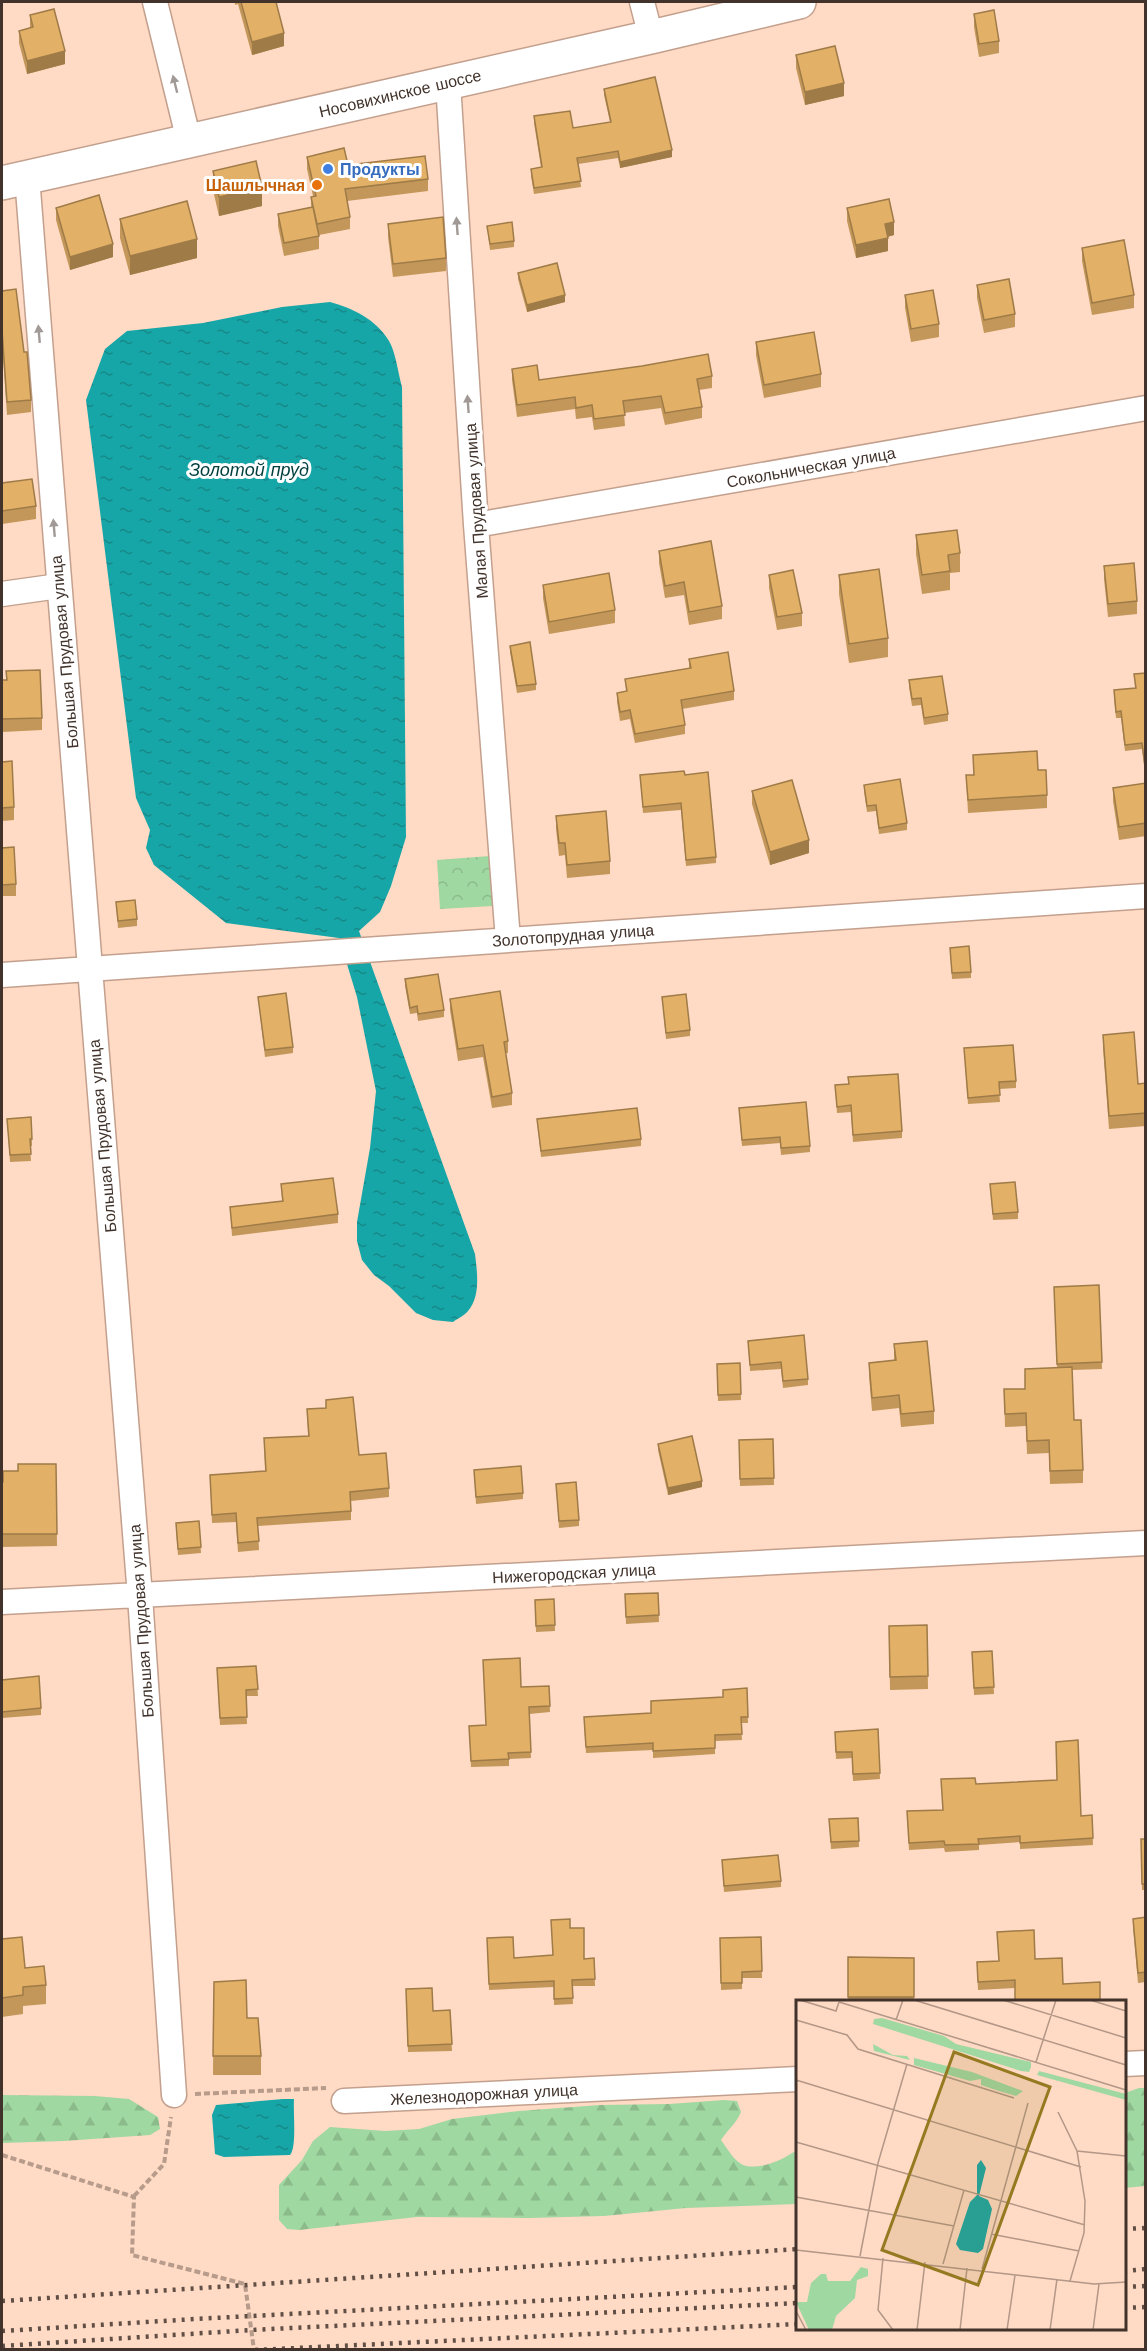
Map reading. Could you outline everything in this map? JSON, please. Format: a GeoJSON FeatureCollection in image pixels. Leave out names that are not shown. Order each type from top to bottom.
{"type":"FeatureCollection","features":[{"type":"Feature","properties":{"kind":"main road","name":"Носовихинское шоссе"},"geometry":{"type":"LineString","coordinates":[[14,180],[799,2]]}},
{"type":"Feature","properties":{"kind":"street"},"geometry":{"type":"LineString","coordinates":[[155,2],[189,141]]}},
{"type":"Feature","properties":{"kind":"street"},"geometry":{"type":"LineString","coordinates":[[642,2],[651,37]]}},
{"type":"Feature","properties":{"kind":"street","name":"Малая Прудовая улица"},"geometry":{"type":"LineString","coordinates":[[448,83],[476,525],[508,940]]}},
{"type":"Feature","properties":{"kind":"street","name":"Большая Прудовая улица"},"geometry":{"type":"LineString","coordinates":[[14,180],[59,586],[140,1596],[174,2095]]}},
{"type":"Feature","properties":{"kind":"street","name":"Сокольническая улица"},"geometry":{"type":"LineString","coordinates":[[476,525],[1146,408]]}},
{"type":"Feature","properties":{"kind":"street"},"geometry":{"type":"LineString","coordinates":[[2,594],[59,586]]}},
{"type":"Feature","properties":{"kind":"street","name":"Золотопрудная улица"},"geometry":{"type":"LineString","coordinates":[[2,975],[1146,896]]}},
{"type":"Feature","properties":{"kind":"street","name":"Нижегородская улица"},"geometry":{"type":"LineString","coordinates":[[2,1602],[1146,1543]]}},
{"type":"Feature","properties":{"kind":"street"},"geometry":{"type":"LineString","coordinates":[[1126,2064],[1146,2063]]}},
{"type":"Feature","properties":{"kind":"street","name":"Железнодорожная улица"},"geometry":{"type":"LineString","coordinates":[[344,2101],[796,2079]]}},
{"type":"Feature","properties":{"kind":"path"},"geometry":{"type":"LineString","coordinates":[[254,2349],[245,2284],[132,2255],[134,2197],[164,2164],[174,2095],[326,2088],[344,2101]]}},
{"type":"Feature","properties":{"kind":"path"},"geometry":{"type":"LineString","coordinates":[[2,2155],[134,2197]]}},
{"type":"Feature","properties":{"kind":"green space"},"geometry":{"type":"Polygon","coordinates":[[[490,856],[493,906],[440,909],[437,860],[490,856]]]}},
{"type":"Feature","properties":{"kind":"green space"},"geometry":{"type":"Polygon","coordinates":[[[1145,2088],[1145,2186],[1126,2188],[1126,2093],[1145,2088]]]}},
{"type":"Feature","properties":{"kind":"green space"},"geometry":{"type":"Polygon","coordinates":[[[2,2095],[95,2096],[129,2099],[158,2117],[160,2129],[150,2135],[2,2143],[2,2095]]]}},
{"type":"Feature","properties":{"kind":"green space"},"geometry":{"type":"Polygon","coordinates":[[[737,2101],[741,2112],[721,2140],[740,2163],[750,2166],[764,2165],[779,2160],[796,2151],[796,2204],[686,2208],[604,2216],[417,2217],[299,2230],[287,2229],[279,2220],[279,2185],[302,2160],[313,2141],[330,2127],[385,2131],[419,2129],[452,2119],[519,2111],[600,2105],[737,2101]]]}},
{"type":"Feature","properties":{"kind":"water","name":"Золотой пруд"},"geometry":{"type":"Polygon","coordinates":[[[330,302],[363,316],[384,333],[393,351],[402,387],[406,837],[391,886],[380,912],[359,931],[475,1254],[477,1283],[475,1298],[467,1312],[453,1322],[433,1320],[416,1313],[389,1286],[374,1275],[362,1260],[357,1241],[357,1222],[370,1148],[376,1091],[357,997],[339,938],[226,923],[154,865],[146,848],[150,830],[136,798],[86,400],[105,349],[127,331],[203,323],[282,307],[330,302]]]}},
{"type":"Feature","properties":{"kind":"water"},"geometry":{"type":"Polygon","coordinates":[[[294,2099],[294,2137],[290,2155],[224,2157],[215,2154],[212,2115],[216,2105],[294,2099]]]}},
{"type":"Feature","properties":{"kind":"building"},"geometry":{"type":"Polygon","coordinates":[[[241,2],[276,2],[284,33],[252,42],[241,2]]]}},
{"type":"Feature","properties":{"kind":"building"},"geometry":{"type":"Polygon","coordinates":[[[54,9],[65,51],[27,61],[19,31],[33,27],[30,15],[54,9]]]}},
{"type":"Feature","properties":{"kind":"building"},"geometry":{"type":"Polygon","coordinates":[[[994,10],[999,41],[979,44],[974,14],[994,10]]]}},
{"type":"Feature","properties":{"kind":"building"},"geometry":{"type":"Polygon","coordinates":[[[835,46],[844,83],[805,92],[796,55],[835,46]]]}},
{"type":"Feature","properties":{"kind":"building"},"geometry":{"type":"Polygon","coordinates":[[[655,77],[672,150],[620,162],[618,151],[577,158],[581,181],[534,188],[531,169],[542,167],[534,116],[570,111],[573,128],[611,122],[604,89],[655,77]]]}},
{"type":"Feature","properties":{"kind":"building"},"geometry":{"type":"Polygon","coordinates":[[[344,148],[348,165],[425,156],[428,179],[345,189],[350,217],[317,224],[311,197],[316,196],[307,157],[344,148]]]}},
{"type":"Feature","properties":{"kind":"building"},"geometry":{"type":"Polygon","coordinates":[[[256,161],[262,187],[219,197],[213,171],[256,161]]]}},
{"type":"Feature","properties":{"kind":"building"},"geometry":{"type":"Polygon","coordinates":[[[99,195],[113,244],[70,257],[56,208],[99,195]]]}},
{"type":"Feature","properties":{"kind":"building"},"geometry":{"type":"Polygon","coordinates":[[[889,199],[894,222],[885,224],[888,238],[856,245],[847,208],[889,199]]]}},
{"type":"Feature","properties":{"kind":"building"},"geometry":{"type":"Polygon","coordinates":[[[187,201],[197,239],[130,256],[120,219],[187,201]]]}},
{"type":"Feature","properties":{"kind":"building"},"geometry":{"type":"Polygon","coordinates":[[[313,207],[319,236],[284,243],[278,214],[313,207]]]}},
{"type":"Feature","properties":{"kind":"building"},"geometry":{"type":"Polygon","coordinates":[[[443,217],[446,258],[393,264],[388,224],[443,217]]]}},
{"type":"Feature","properties":{"kind":"building"},"geometry":{"type":"Polygon","coordinates":[[[512,222],[514,241],[490,244],[487,226],[512,222]]]}},
{"type":"Feature","properties":{"kind":"building"},"geometry":{"type":"Polygon","coordinates":[[[1124,240],[1134,295],[1092,303],[1082,248],[1124,240]]]}},
{"type":"Feature","properties":{"kind":"building"},"geometry":{"type":"Polygon","coordinates":[[[557,263],[565,295],[527,305],[518,273],[557,263]]]}},
{"type":"Feature","properties":{"kind":"building"},"geometry":{"type":"Polygon","coordinates":[[[1009,279],[1015,314],[984,320],[977,285],[1009,279]]]}},
{"type":"Feature","properties":{"kind":"building"},"geometry":{"type":"Polygon","coordinates":[[[16,289],[24,352],[27,352],[31,400],[7,402],[2,291],[16,289]]]}},
{"type":"Feature","properties":{"kind":"building"},"geometry":{"type":"Polygon","coordinates":[[[933,290],[939,324],[911,329],[905,295],[933,290]]]}},
{"type":"Feature","properties":{"kind":"building"},"geometry":{"type":"Polygon","coordinates":[[[814,332],[821,374],[764,385],[756,342],[814,332]]]}},
{"type":"Feature","properties":{"kind":"building"},"geometry":{"type":"Polygon","coordinates":[[[708,354],[712,376],[697,379],[702,407],[665,413],[661,396],[623,401],[625,415],[594,419],[592,405],[576,408],[575,397],[517,405],[512,369],[537,365],[539,380],[642,366],[708,354]]]}},
{"type":"Feature","properties":{"kind":"building"},"geometry":{"type":"Polygon","coordinates":[[[32,479],[36,506],[2,511],[2,483],[32,479]]]}},
{"type":"Feature","properties":{"kind":"building"},"geometry":{"type":"Polygon","coordinates":[[[957,530],[960,553],[948,555],[950,571],[922,575],[916,535],[957,530]]]}},
{"type":"Feature","properties":{"kind":"building"},"geometry":{"type":"Polygon","coordinates":[[[711,541],[722,606],[689,612],[684,582],[665,586],[659,551],[711,541]]]}},
{"type":"Feature","properties":{"kind":"building"},"geometry":{"type":"Polygon","coordinates":[[[1134,563],[1137,601],[1108,604],[1104,566],[1134,563]]]}},
{"type":"Feature","properties":{"kind":"building"},"geometry":{"type":"Polygon","coordinates":[[[879,569],[888,638],[849,644],[839,575],[879,569]]]}},
{"type":"Feature","properties":{"kind":"building"},"geometry":{"type":"Polygon","coordinates":[[[793,570],[802,613],[777,617],[769,575],[793,570]]]}},
{"type":"Feature","properties":{"kind":"building"},"geometry":{"type":"Polygon","coordinates":[[[609,573],[615,610],[549,622],[543,585],[609,573]]]}},
{"type":"Feature","properties":{"kind":"building"},"geometry":{"type":"Polygon","coordinates":[[[530,642],[536,684],[517,686],[510,646],[530,642]]]}},
{"type":"Feature","properties":{"kind":"building"},"geometry":{"type":"Polygon","coordinates":[[[728,652],[734,691],[681,700],[685,725],[635,734],[630,710],[620,712],[617,693],[627,691],[625,679],[691,668],[689,659],[728,652]]]}},
{"type":"Feature","properties":{"kind":"building"},"geometry":{"type":"Polygon","coordinates":[[[40,670],[42,718],[2,719],[2,680],[7,680],[6,671],[40,670]]]}},
{"type":"Feature","properties":{"kind":"building"},"geometry":{"type":"Polygon","coordinates":[[[1146,673],[1146,774],[1142,743],[1125,745],[1121,711],[1116,712],[1114,690],[1136,688],[1134,674],[1146,673]]]}},
{"type":"Feature","properties":{"kind":"building"},"geometry":{"type":"Polygon","coordinates":[[[942,676],[948,714],[924,718],[921,698],[912,699],[909,680],[942,676]]]}},
{"type":"Feature","properties":{"kind":"building"},"geometry":{"type":"Polygon","coordinates":[[[1037,751],[1038,770],[1046,770],[1047,795],[968,800],[966,775],[974,775],[973,755],[1037,751]]]}},
{"type":"Feature","properties":{"kind":"building"},"geometry":{"type":"Polygon","coordinates":[[[12,761],[14,807],[2,808],[2,762],[12,761]]]}},
{"type":"Feature","properties":{"kind":"building"},"geometry":{"type":"Polygon","coordinates":[[[684,771],[685,775],[708,772],[716,857],[686,860],[681,803],[643,807],[640,775],[684,771]]]}},
{"type":"Feature","properties":{"kind":"building"},"geometry":{"type":"Polygon","coordinates":[[[900,779],[907,823],[879,828],[876,805],[867,806],[864,785],[900,779]]]}},
{"type":"Feature","properties":{"kind":"building"},"geometry":{"type":"Polygon","coordinates":[[[792,780],[809,840],[770,852],[752,791],[792,780]]]}},
{"type":"Feature","properties":{"kind":"building"},"geometry":{"type":"Polygon","coordinates":[[[1146,783],[1146,823],[1119,827],[1113,788],[1146,783]]]}},
{"type":"Feature","properties":{"kind":"building"},"geometry":{"type":"Polygon","coordinates":[[[606,811],[610,861],[567,865],[565,843],[559,843],[556,816],[606,811]]]}},
{"type":"Feature","properties":{"kind":"building"},"geometry":{"type":"Polygon","coordinates":[[[14,847],[16,884],[2,885],[2,848],[14,847]]]}},
{"type":"Feature","properties":{"kind":"building"},"geometry":{"type":"Polygon","coordinates":[[[135,900],[137,919],[118,921],[116,902],[135,900]]]}},
{"type":"Feature","properties":{"kind":"building"},"geometry":{"type":"Polygon","coordinates":[[[969,946],[971,972],[952,973],[950,948],[969,946]]]}},
{"type":"Feature","properties":{"kind":"building"},"geometry":{"type":"Polygon","coordinates":[[[438,974],[444,1010],[418,1014],[417,1006],[410,1008],[405,979],[438,974]]]}},
{"type":"Feature","properties":{"kind":"building"},"geometry":{"type":"Polygon","coordinates":[[[500,991],[508,1041],[504,1042],[512,1093],[492,1097],[483,1045],[458,1049],[450,999],[500,991]]]}},
{"type":"Feature","properties":{"kind":"building"},"geometry":{"type":"Polygon","coordinates":[[[286,993],[293,1047],[265,1050],[258,997],[286,993]]]}},
{"type":"Feature","properties":{"kind":"building"},"geometry":{"type":"Polygon","coordinates":[[[686,994],[690,1030],[666,1033],[662,997],[686,994]]]}},
{"type":"Feature","properties":{"kind":"building"},"geometry":{"type":"Polygon","coordinates":[[[1134,1032],[1138,1084],[1146,1083],[1146,1113],[1109,1116],[1103,1035],[1134,1032]]]}},
{"type":"Feature","properties":{"kind":"building"},"geometry":{"type":"Polygon","coordinates":[[[1013,1045],[1016,1081],[999,1082],[1000,1095],[968,1098],[964,1048],[1013,1045]]]}},
{"type":"Feature","properties":{"kind":"building"},"geometry":{"type":"Polygon","coordinates":[[[898,1074],[902,1131],[853,1135],[851,1105],[837,1107],[835,1085],[849,1084],[848,1077],[898,1074]]]}},
{"type":"Feature","properties":{"kind":"building"},"geometry":{"type":"Polygon","coordinates":[[[806,1102],[810,1146],[781,1148],[780,1137],[742,1140],[739,1108],[806,1102]]]}},
{"type":"Feature","properties":{"kind":"building"},"geometry":{"type":"Polygon","coordinates":[[[637,1108],[641,1139],[541,1151],[537,1119],[637,1108]]]}},
{"type":"Feature","properties":{"kind":"building"},"geometry":{"type":"Polygon","coordinates":[[[31,1117],[31,1154],[10,1155],[7,1119],[31,1117]]]}},
{"type":"Feature","properties":{"kind":"building"},"geometry":{"type":"Polygon","coordinates":[[[333,1178],[338,1214],[232,1228],[230,1207],[283,1201],[281,1184],[333,1178]]]}},
{"type":"Feature","properties":{"kind":"building"},"geometry":{"type":"Polygon","coordinates":[[[1015,1182],[1018,1212],[993,1214],[990,1184],[1015,1182]]]}},
{"type":"Feature","properties":{"kind":"building"},"geometry":{"type":"Polygon","coordinates":[[[1099,1285],[1102,1362],[1057,1364],[1054,1287],[1099,1285]]]}},
{"type":"Feature","properties":{"kind":"building"},"geometry":{"type":"Polygon","coordinates":[[[804,1335],[808,1379],[783,1381],[781,1362],[750,1365],[748,1341],[804,1335]]]}},
{"type":"Feature","properties":{"kind":"building"},"geometry":{"type":"Polygon","coordinates":[[[927,1341],[934,1411],[901,1414],[899,1395],[872,1398],[869,1363],[896,1360],[894,1344],[927,1341]]]}},
{"type":"Feature","properties":{"kind":"building"},"geometry":{"type":"Polygon","coordinates":[[[740,1363],[741,1394],[718,1395],[717,1364],[740,1363]]]}},
{"type":"Feature","properties":{"kind":"building"},"geometry":{"type":"Polygon","coordinates":[[[1072,1367],[1074,1420],[1081,1420],[1083,1470],[1050,1471],[1049,1440],[1027,1441],[1026,1413],[1005,1414],[1004,1389],[1025,1389],[1025,1369],[1072,1367]]]}},
{"type":"Feature","properties":{"kind":"building"},"geometry":{"type":"Polygon","coordinates":[[[353,1397],[359,1455],[386,1453],[389,1488],[350,1492],[351,1511],[257,1518],[259,1541],[238,1543],[236,1513],[212,1515],[210,1475],[266,1471],[264,1438],[309,1436],[307,1409],[326,1408],[326,1400],[353,1397]]]}},
{"type":"Feature","properties":{"kind":"building"},"geometry":{"type":"Polygon","coordinates":[[[692,1436],[702,1481],[668,1488],[658,1444],[692,1436]]]}},
{"type":"Feature","properties":{"kind":"building"},"geometry":{"type":"Polygon","coordinates":[[[773,1439],[774,1478],[740,1479],[739,1440],[773,1439]]]}},
{"type":"Feature","properties":{"kind":"building"},"geometry":{"type":"Polygon","coordinates":[[[18,1464],[56,1464],[57,1534],[2,1534],[3,1471],[18,1471],[18,1464]]]}},
{"type":"Feature","properties":{"kind":"building"},"geometry":{"type":"Polygon","coordinates":[[[521,1466],[523,1493],[476,1497],[474,1470],[521,1466]]]}},
{"type":"Feature","properties":{"kind":"building"},"geometry":{"type":"Polygon","coordinates":[[[576,1482],[579,1520],[559,1521],[556,1484],[576,1482]]]}},
{"type":"Feature","properties":{"kind":"building"},"geometry":{"type":"Polygon","coordinates":[[[199,1521],[201,1547],[178,1549],[176,1523],[199,1521]]]}},
{"type":"Feature","properties":{"kind":"building"},"geometry":{"type":"Polygon","coordinates":[[[658,1593],[659,1615],[626,1617],[625,1594],[658,1593]]]}},
{"type":"Feature","properties":{"kind":"building"},"geometry":{"type":"Polygon","coordinates":[[[554,1599],[555,1625],[536,1626],[535,1600],[554,1599]]]}},
{"type":"Feature","properties":{"kind":"building"},"geometry":{"type":"Polygon","coordinates":[[[927,1625],[928,1676],[890,1677],[889,1626],[927,1625]]]}},
{"type":"Feature","properties":{"kind":"building"},"geometry":{"type":"Polygon","coordinates":[[[992,1651],[994,1687],[974,1688],[972,1652],[992,1651]]]}},
{"type":"Feature","properties":{"kind":"building"},"geometry":{"type":"Polygon","coordinates":[[[520,1658],[521,1687],[549,1686],[550,1706],[529,1707],[531,1752],[508,1753],[509,1759],[471,1761],[469,1726],[486,1725],[483,1660],[520,1658]]]}},
{"type":"Feature","properties":{"kind":"building"},"geometry":{"type":"Polygon","coordinates":[[[256,1666],[258,1689],[246,1690],[247,1717],[220,1718],[217,1668],[256,1666]]]}},
{"type":"Feature","properties":{"kind":"building"},"geometry":{"type":"Polygon","coordinates":[[[39,1676],[41,1708],[2,1712],[2,1680],[39,1676]]]}},
{"type":"Feature","properties":{"kind":"building"},"geometry":{"type":"Polygon","coordinates":[[[747,1688],[748,1717],[741,1717],[742,1734],[715,1735],[715,1748],[653,1751],[653,1743],[586,1747],[584,1717],[651,1713],[651,1701],[723,1697],[723,1690],[747,1688]]]}},
{"type":"Feature","properties":{"kind":"building"},"geometry":{"type":"Polygon","coordinates":[[[878,1729],[880,1773],[853,1774],[852,1752],[836,1752],[835,1732],[878,1729]]]}},
{"type":"Feature","properties":{"kind":"building"},"geometry":{"type":"Polygon","coordinates":[[[1078,1740],[1081,1816],[1092,1815],[1093,1838],[1020,1843],[1020,1836],[978,1839],[979,1844],[945,1845],[944,1841],[909,1843],[907,1811],[943,1810],[941,1779],[975,1778],[976,1784],[1057,1780],[1056,1742],[1078,1740]]]}},
{"type":"Feature","properties":{"kind":"building"},"geometry":{"type":"Polygon","coordinates":[[[858,1818],[859,1841],[831,1842],[829,1819],[858,1818]]]}},
{"type":"Feature","properties":{"kind":"building"},"geometry":{"type":"Polygon","coordinates":[[[1141,1839],[1146,1839],[1146,1884],[1142,1884],[1141,1839]]]}},
{"type":"Feature","properties":{"kind":"building"},"geometry":{"type":"Polygon","coordinates":[[[778,1855],[781,1881],[724,1886],[722,1860],[778,1855]]]}},
{"type":"Feature","properties":{"kind":"building"},"geometry":{"type":"Polygon","coordinates":[[[1146,1917],[1146,1972],[1138,1973],[1133,1919],[1146,1917]]]}},
{"type":"Feature","properties":{"kind":"building"},"geometry":{"type":"Polygon","coordinates":[[[570,1919],[570,1928],[584,1928],[584,1959],[594,1958],[595,1979],[572,1980],[573,1998],[554,1999],[554,1981],[489,1984],[487,1938],[513,1937],[514,1958],[553,1955],[551,1920],[570,1919]]]}},
{"type":"Feature","properties":{"kind":"building"},"geometry":{"type":"Polygon","coordinates":[[[1034,1930],[1035,1959],[1062,1958],[1063,1984],[1100,1982],[1100,2000],[1015,2000],[1015,1980],[978,1982],[977,1962],[999,1961],[997,1932],[1034,1930]]]}},
{"type":"Feature","properties":{"kind":"building"},"geometry":{"type":"Polygon","coordinates":[[[22,1937],[25,1968],[44,1966],[46,1985],[23,1987],[23,1995],[2,1998],[2,1939],[22,1937]]]}},
{"type":"Feature","properties":{"kind":"building"},"geometry":{"type":"Polygon","coordinates":[[[761,1937],[762,1971],[742,1972],[742,1983],[721,1983],[720,1938],[761,1937]]]}},
{"type":"Feature","properties":{"kind":"building"},"geometry":{"type":"Polygon","coordinates":[[[848,1957],[914,1958],[914,1997],[848,1997],[848,1957]]]}},
{"type":"Feature","properties":{"kind":"building"},"geometry":{"type":"Polygon","coordinates":[[[246,1980],[247,2018],[258,2018],[261,2056],[213,2056],[214,1982],[246,1980]]]}},
{"type":"Feature","properties":{"kind":"building"},"geometry":{"type":"Polygon","coordinates":[[[432,1988],[433,2011],[450,2010],[452,2044],[408,2046],[406,1989],[432,1988]]]}},
{"type":"Feature","properties":{"kind":"railway"},"geometry":{"type":"LineString","coordinates":[[1126,2229],[1146,2228]]}},
{"type":"Feature","properties":{"kind":"railway"},"geometry":{"type":"LineString","coordinates":[[2,2301],[796,2249]]}},
{"type":"Feature","properties":{"kind":"railway"},"geometry":{"type":"LineString","coordinates":[[1126,2271],[1146,2269]]}},
{"type":"Feature","properties":{"kind":"railway"},"geometry":{"type":"LineString","coordinates":[[1126,2287],[1146,2286]]}},
{"type":"Feature","properties":{"kind":"railway"},"geometry":{"type":"LineString","coordinates":[[2,2331],[796,2287]]}},
{"type":"Feature","properties":{"kind":"railway"},"geometry":{"type":"LineString","coordinates":[[2,2346],[251,2330],[796,2303]]}},
{"type":"Feature","properties":{"kind":"railway"},"geometry":{"type":"LineString","coordinates":[[1126,2308],[1146,2307]]}},
{"type":"Feature","properties":{"kind":"railway"},"geometry":{"type":"LineString","coordinates":[[255,2350],[796,2324]]}},
{"type":"Feature","properties":{"kind":"place","name":"Продукты"},"geometry":{"type":"Point","coordinates":[328,169]}},
{"type":"Feature","properties":{"kind":"place","name":"Шашлычная"},"geometry":{"type":"Point","coordinates":[317,185]}}]}
